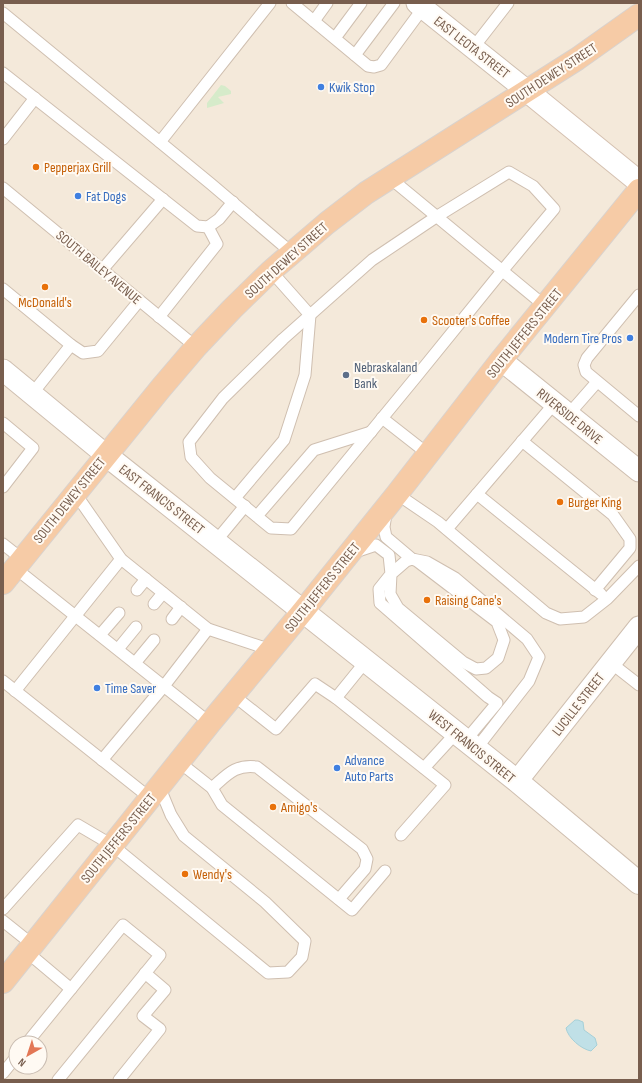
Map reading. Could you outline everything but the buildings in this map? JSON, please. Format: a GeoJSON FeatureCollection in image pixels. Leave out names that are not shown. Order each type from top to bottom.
{"type":"FeatureCollection","features":[{"type":"Feature","properties":{"kind":"highway","name":"SOUTH DEWEY STREET"},"geometry":{"type":"LineString","coordinates":[[13,570],[196,347],[271,271],[327,223],[366,193],[577,59],[639,15]]}},
{"type":"Feature","properties":{"kind":"highway","name":"SOUTH JEFFERS STREET"},"geometry":{"type":"LineString","coordinates":[[3,982],[210,723],[303,612],[392,501],[501,360],[639,190]]}},
{"type":"Feature","properties":{"kind":"street","name":"EAST LEOTA STREET"},"geometry":{"type":"LineString","coordinates":[[420,6],[639,182]]}},
{"type":"Feature","properties":{"kind":"street","name":"RIVERSIDE DRIVE"},"geometry":{"type":"LineString","coordinates":[[501,360],[639,471]]}},
{"type":"Feature","properties":{"kind":"street","name":"EAST FRANCIS STREET"},"geometry":{"type":"LineString","coordinates":[[3,370],[106,455],[216,541],[303,612]]}},
{"type":"Feature","properties":{"kind":"street","name":"WEST FRANCIS STREET"},"geometry":{"type":"LineString","coordinates":[[303,612],[517,781],[639,883]]}},
{"type":"Feature","properties":{"kind":"street","name":"LUCILLE STREET"},"geometry":{"type":"LineString","coordinates":[[517,781],[639,627]]}},
{"type":"Feature","properties":{"kind":"lane"},"geometry":{"type":"LineString","coordinates":[[160,142],[270,3]]}},
{"type":"Feature","properties":{"kind":"lane"},"geometry":{"type":"LineString","coordinates":[[292,3],[368,66],[374,67],[381,65],[420,6]]}},
{"type":"Feature","properties":{"kind":"lane"},"geometry":{"type":"LineString","coordinates":[[314,21],[327,3]]}},
{"type":"Feature","properties":{"kind":"lane"},"geometry":{"type":"LineString","coordinates":[[335,38],[361,3]]}},
{"type":"Feature","properties":{"kind":"lane"},"geometry":{"type":"LineString","coordinates":[[355,55],[394,3]]}},
{"type":"Feature","properties":{"kind":"lane"},"geometry":{"type":"LineString","coordinates":[[473,48],[508,3]]}},
{"type":"Feature","properties":{"kind":"lane"},"geometry":{"type":"LineString","coordinates":[[3,14],[233,202],[292,253]]}},
{"type":"Feature","properties":{"kind":"lane"},"geometry":{"type":"LineString","coordinates":[[3,73],[197,226],[208,227],[218,219],[233,202]]}},
{"type":"Feature","properties":{"kind":"lane"},"geometry":{"type":"LineString","coordinates":[[3,139],[35,98]]}},
{"type":"Feature","properties":{"kind":"lane"},"geometry":{"type":"LineString","coordinates":[[509,172],[533,186],[554,209],[502,271],[291,529],[271,528],[210,478],[191,457],[188,442],[223,398],[283,339],[372,260],[436,217],[509,172]]}},
{"type":"Feature","properties":{"kind":"lane"},"geometry":{"type":"LineString","coordinates":[[390,178],[545,306]]}},
{"type":"Feature","properties":{"kind":"lane","name":"SOUTH BAILEY AVENUE"},"geometry":{"type":"LineString","coordinates":[[3,188],[196,347]]}},
{"type":"Feature","properties":{"kind":"lane"},"geometry":{"type":"LineString","coordinates":[[102,270],[163,199]]}},
{"type":"Feature","properties":{"kind":"lane"},"geometry":{"type":"LineString","coordinates":[[159,317],[218,244],[208,227]]}},
{"type":"Feature","properties":{"kind":"lane"},"geometry":{"type":"LineString","coordinates":[[234,498],[284,440],[305,375],[310,316],[271,271]]}},
{"type":"Feature","properties":{"kind":"lane"},"geometry":{"type":"LineString","coordinates":[[3,290],[70,345],[83,353],[98,351],[139,301]]}},
{"type":"Feature","properties":{"kind":"lane"},"geometry":{"type":"LineString","coordinates":[[639,295],[587,358],[584,365],[586,372],[639,416]]}},
{"type":"Feature","properties":{"kind":"lane"},"geometry":{"type":"LineString","coordinates":[[32,394],[70,345]]}},
{"type":"Feature","properties":{"kind":"lane"},"geometry":{"type":"LineString","coordinates":[[446,529],[522,441],[597,382]]}},
{"type":"Feature","properties":{"kind":"lane"},"geometry":{"type":"LineString","coordinates":[[382,418],[428,454]]}},
{"type":"Feature","properties":{"kind":"lane"},"geometry":{"type":"LineString","coordinates":[[3,423],[33,448],[3,487]]}},
{"type":"Feature","properties":{"kind":"lane"},"geometry":{"type":"LineString","coordinates":[[257,516],[314,450],[371,432]]}},
{"type":"Feature","properties":{"kind":"lane"},"geometry":{"type":"LineString","coordinates":[[522,441],[613,515],[630,539],[630,548],[595,590]]}},
{"type":"Feature","properties":{"kind":"lane"},"geometry":{"type":"LineString","coordinates":[[75,493],[121,559],[163,593],[208,629],[271,650]]}},
{"type":"Feature","properties":{"kind":"lane"},"geometry":{"type":"LineString","coordinates":[[477,494],[607,599]]}},
{"type":"Feature","properties":{"kind":"lane"},"geometry":{"type":"LineString","coordinates":[[349,554],[376,545],[389,555],[391,574],[390,594],[398,608],[463,662],[476,669],[486,668],[498,658],[504,640],[497,622],[418,561],[412,560],[386,537],[384,527],[392,501],[446,529],[546,613],[560,619],[584,617],[607,599],[639,566]]}},
{"type":"Feature","properties":{"kind":"lane"},"geometry":{"type":"LineString","coordinates":[[216,541],[245,506]]}},
{"type":"Feature","properties":{"kind":"lane"},"geometry":{"type":"LineString","coordinates":[[3,544],[13,570],[76,616],[210,723]]}},
{"type":"Feature","properties":{"kind":"lane"},"geometry":{"type":"LineString","coordinates":[[15,691],[121,559]]}},
{"type":"Feature","properties":{"kind":"lane"},"geometry":{"type":"LineString","coordinates":[[424,768],[466,740],[512,703],[529,681],[539,657],[527,639],[455,578],[427,562],[412,560],[406,561],[391,574],[379,589],[380,603],[488,697],[498,703],[512,703]]}},
{"type":"Feature","properties":{"kind":"lane"},"geometry":{"type":"LineString","coordinates":[[137,590],[146,579]]}},
{"type":"Feature","properties":{"kind":"lane"},"geometry":{"type":"LineString","coordinates":[[154,604],[163,593]]}},
{"type":"Feature","properties":{"kind":"lane"},"geometry":{"type":"LineString","coordinates":[[172,619],[181,607]]}},
{"type":"Feature","properties":{"kind":"lane"},"geometry":{"type":"LineString","coordinates":[[100,636],[118,613]]}},
{"type":"Feature","properties":{"kind":"lane"},"geometry":{"type":"LineString","coordinates":[[118,650],[136,626]]}},
{"type":"Feature","properties":{"kind":"lane"},"geometry":{"type":"LineString","coordinates":[[102,760],[164,686],[208,629]]}},
{"type":"Feature","properties":{"kind":"lane"},"geometry":{"type":"LineString","coordinates":[[135,663],[154,640]]}},
{"type":"Feature","properties":{"kind":"lane"},"geometry":{"type":"LineString","coordinates":[[336,698],[366,661]]}},
{"type":"Feature","properties":{"kind":"lane"},"geometry":{"type":"LineString","coordinates":[[611,663],[639,685]]}},
{"type":"Feature","properties":{"kind":"lane"},"geometry":{"type":"LineString","coordinates":[[3,681],[102,760],[155,792],[184,836],[265,902],[305,941],[302,957],[288,972],[268,973],[112,845],[78,825],[3,909]]}},
{"type":"Feature","properties":{"kind":"lane"},"geometry":{"type":"LineString","coordinates":[[233,695],[276,730],[315,684],[336,698],[445,785],[401,835]]}},
{"type":"Feature","properties":{"kind":"lane"},"geometry":{"type":"LineString","coordinates":[[466,740],[498,703]]}},
{"type":"Feature","properties":{"kind":"lane"},"geometry":{"type":"LineString","coordinates":[[179,762],[212,788],[222,805],[352,910],[385,871]]}},
{"type":"Feature","properties":{"kind":"lane"},"geometry":{"type":"LineString","coordinates":[[212,788],[233,771],[246,766],[257,767],[362,849],[367,860],[365,869],[339,899]]}},
{"type":"Feature","properties":{"kind":"lane"},"geometry":{"type":"LineString","coordinates":[[3,921],[72,989]]}},
{"type":"Feature","properties":{"kind":"lane"},"geometry":{"type":"LineString","coordinates":[[35,1035],[123,925],[160,954],[58,1080]]}},
{"type":"Feature","properties":{"kind":"lane"},"geometry":{"type":"LineString","coordinates":[[120,1080],[160,1029],[143,1016],[165,990],[145,973]]}},
{"type":"Feature","properties":{"kind":"shaded area"},"geometry":{"type":"Polygon","coordinates":[[[3,3],[639,3],[639,1080],[3,1080],[3,3]]]}},
{"type":"Feature","properties":{"kind":"green space"},"geometry":{"type":"Polygon","coordinates":[[[221,85],[225,86],[231,91],[231,94],[218,97],[224,103],[207,108],[207,103],[221,85]]]}},
{"type":"Feature","properties":{"kind":"water"},"geometry":{"type":"Polygon","coordinates":[[[575,1020],[583,1022],[584,1030],[595,1038],[597,1045],[591,1051],[583,1048],[569,1036],[566,1028],[575,1020]]]}},
{"type":"Feature","properties":{"kind":"place","name":"Kwik Stop"},"geometry":{"type":"Point","coordinates":[321,87]}},
{"type":"Feature","properties":{"kind":"place","name":"Pepperjax Grill"},"geometry":{"type":"Point","coordinates":[36,167]}},
{"type":"Feature","properties":{"kind":"place","name":"Fat Dogs"},"geometry":{"type":"Point","coordinates":[78,196]}},
{"type":"Feature","properties":{"kind":"place","name":"McDonald's"},"geometry":{"type":"Point","coordinates":[45,287]}},
{"type":"Feature","properties":{"kind":"place","name":"Scooter's Coffee"},"geometry":{"type":"Point","coordinates":[424,320]}},
{"type":"Feature","properties":{"kind":"place","name":"Modern Tire Pros"},"geometry":{"type":"Point","coordinates":[630,338]}},
{"type":"Feature","properties":{"kind":"place","name":"Nebraskaland Bank"},"geometry":{"type":"Point","coordinates":[346,375]}},
{"type":"Feature","properties":{"kind":"place","name":"Burger King"},"geometry":{"type":"Point","coordinates":[560,502]}},
{"type":"Feature","properties":{"kind":"place","name":"Raising Cane's"},"geometry":{"type":"Point","coordinates":[427,600]}},
{"type":"Feature","properties":{"kind":"place","name":"Time Saver"},"geometry":{"type":"Point","coordinates":[97,688]}},
{"type":"Feature","properties":{"kind":"place","name":"Advance Auto Parts"},"geometry":{"type":"Point","coordinates":[337,768]}},
{"type":"Feature","properties":{"kind":"place","name":"Amigo's"},"geometry":{"type":"Point","coordinates":[273,807]}},
{"type":"Feature","properties":{"kind":"place","name":"Wendy's"},"geometry":{"type":"Point","coordinates":[185,874]}}]}
